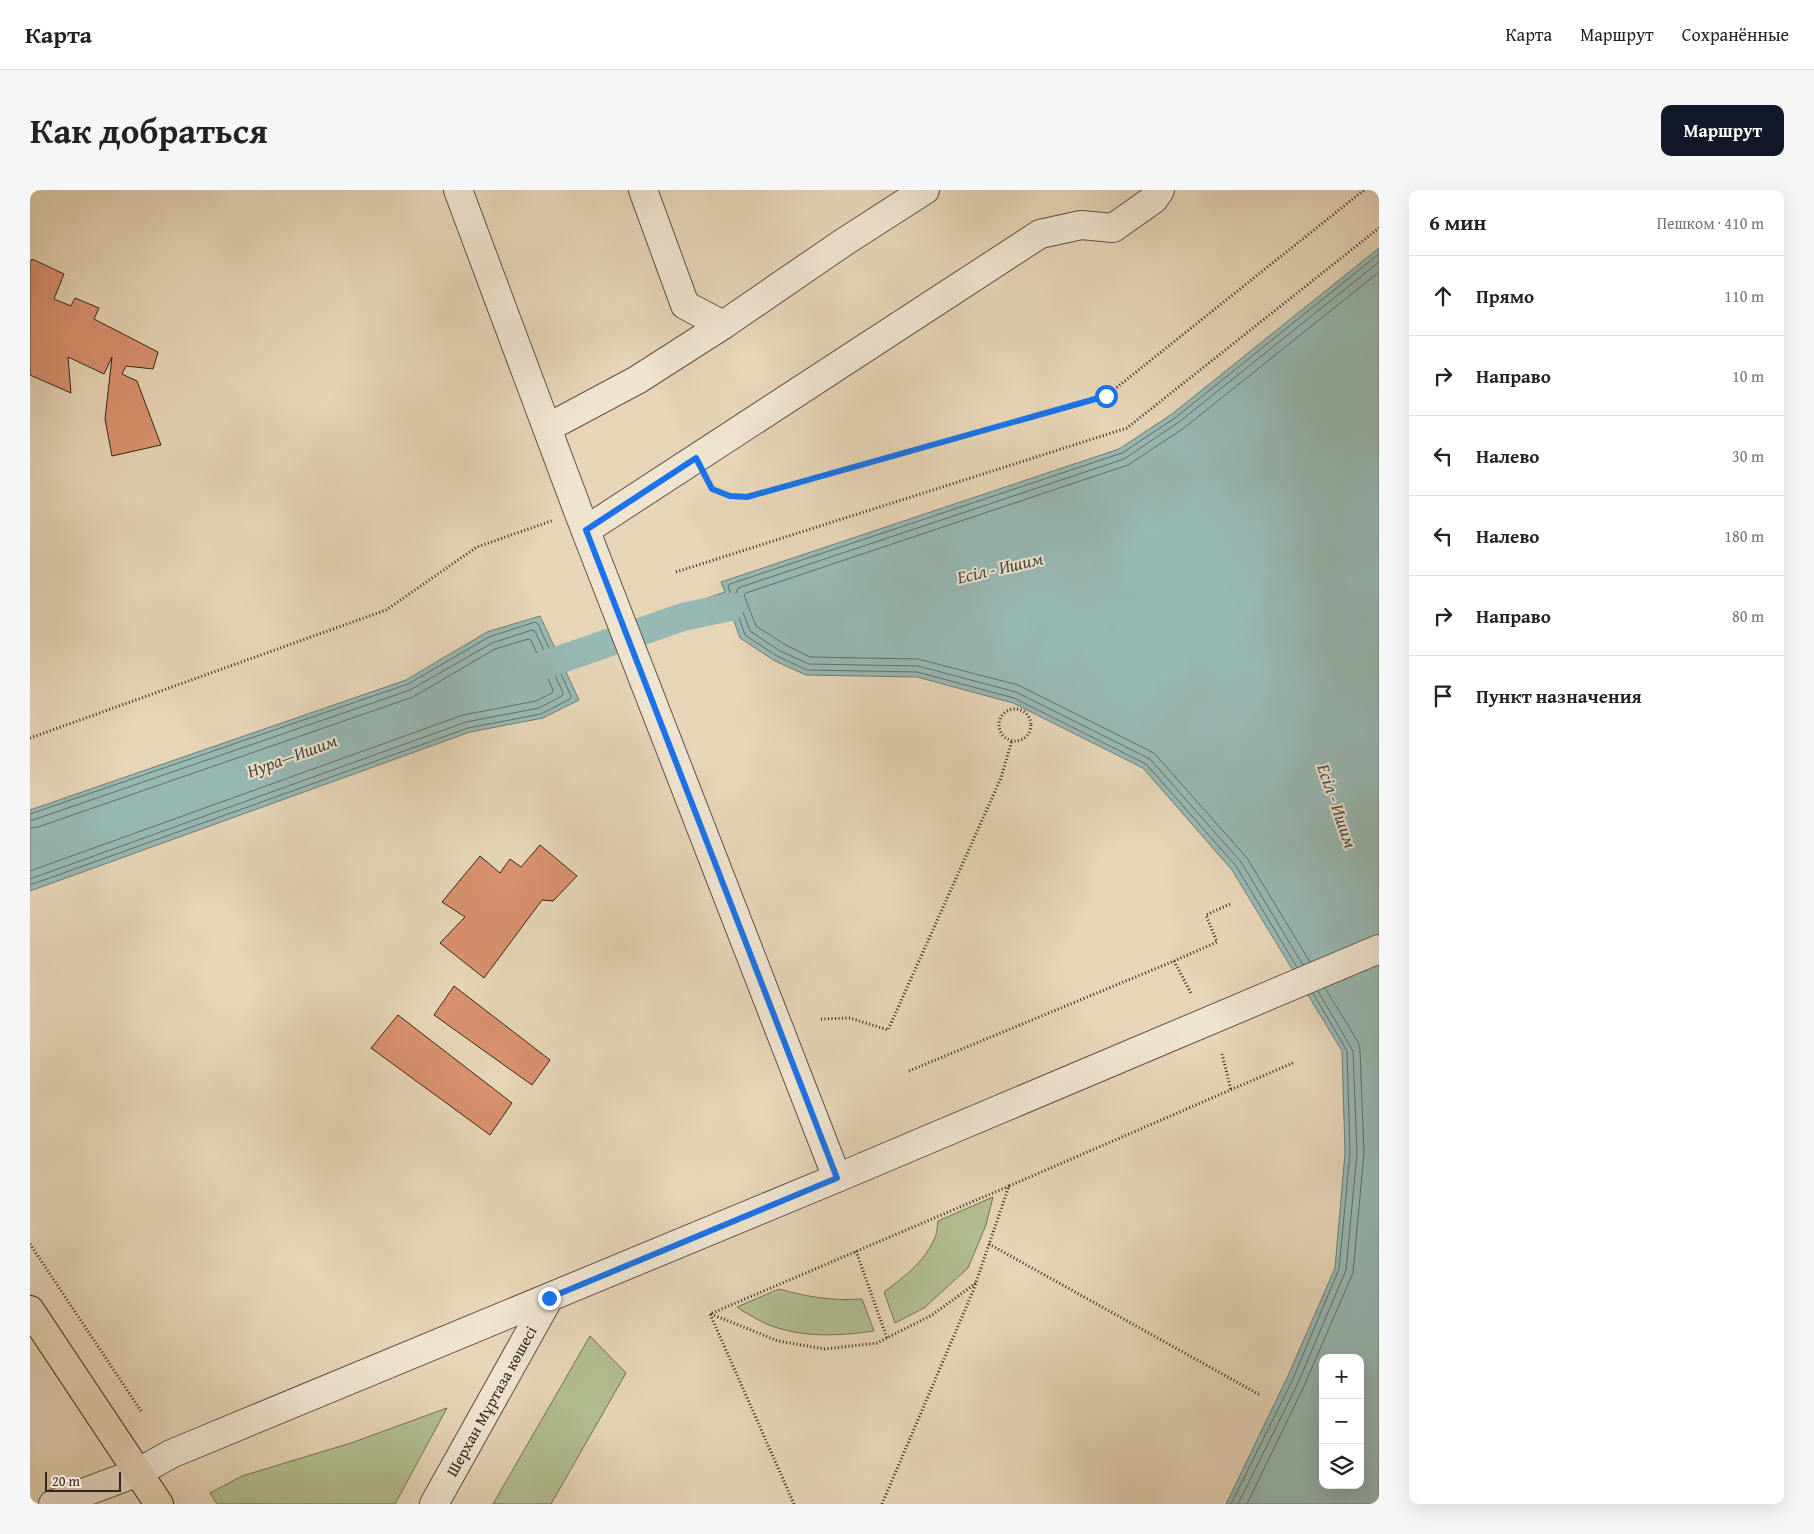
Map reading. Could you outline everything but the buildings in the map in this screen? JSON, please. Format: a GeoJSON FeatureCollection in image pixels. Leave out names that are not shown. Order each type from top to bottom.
{"type":"FeatureCollection","features":[{"type":"Feature","properties":{"kind":"main road"},"geometry":{"type":"LineString","coordinates":[[30,1310],[159,1504]]}},
{"type":"Feature","properties":{"kind":"street"},"geometry":{"type":"LineString","coordinates":[[458,190],[582,521],[837,1178]]}},
{"type":"Feature","properties":{"kind":"street"},"geometry":{"type":"LineString","coordinates":[[643,190],[685,305],[723,325]]}},
{"type":"Feature","properties":{"kind":"street"},"geometry":{"type":"LineString","coordinates":[[547,428],[637,380],[925,190]]}},
{"type":"Feature","properties":{"kind":"street"},"geometry":{"type":"LineString","coordinates":[[582,521],[696,458],[1040,234],[1081,225],[1113,228],[1154,199],[1160,190]]}},
{"type":"Feature","properties":{"kind":"street"},"geometry":{"type":"LineString","coordinates":[[53,1504],[139,1472],[171,1454],[837,1178],[1379,949]]}},
{"type":"Feature","properties":{"kind":"street","name":"Шерхан Мұртаза көшесі"},"geometry":{"type":"LineString","coordinates":[[434,1504],[549,1298]]}},
{"type":"Feature","properties":{"kind":"path"},"geometry":{"type":"LineString","coordinates":[[696,458],[712,489],[730,496],[747,497],[1106,396],[1364,190]]}},
{"type":"Feature","properties":{"kind":"path"},"geometry":{"type":"LineString","coordinates":[[676,572],[1127,428],[1379,228]]}},
{"type":"Feature","properties":{"kind":"path"},"geometry":{"type":"LineString","coordinates":[[30,738],[386,610],[477,547],[582,521]]}},
{"type":"Feature","properties":{"kind":"path"},"geometry":{"type":"LineString","coordinates":[[1018,710],[1030,719],[1030,730],[1024,738],[1012,740],[1005,737],[999,724],[1008,711],[1018,710]]}},
{"type":"Feature","properties":{"kind":"path"},"geometry":{"type":"LineString","coordinates":[[821,1019],[850,1018],[888,1030],[1001,778],[1012,740]]}},
{"type":"Feature","properties":{"kind":"path"},"geometry":{"type":"LineString","coordinates":[[909,1071],[1217,942],[1206,915],[1230,904]]}},
{"type":"Feature","properties":{"kind":"path"},"geometry":{"type":"LineString","coordinates":[[1174,961],[1191,993]]}},
{"type":"Feature","properties":{"kind":"path"},"geometry":{"type":"LineString","coordinates":[[1222,1054],[1231,1090]]}},
{"type":"Feature","properties":{"kind":"path"},"geometry":{"type":"LineString","coordinates":[[710,1314],[1295,1062]]}},
{"type":"Feature","properties":{"kind":"path"},"geometry":{"type":"LineString","coordinates":[[882,1504],[976,1282],[1009,1186]]}},
{"type":"Feature","properties":{"kind":"path"},"geometry":{"type":"LineString","coordinates":[[30,1244],[141,1412]]}},
{"type":"Feature","properties":{"kind":"path"},"geometry":{"type":"LineString","coordinates":[[989,1244],[1260,1395]]}},
{"type":"Feature","properties":{"kind":"path"},"geometry":{"type":"LineString","coordinates":[[856,1251],[887,1338]]}},
{"type":"Feature","properties":{"kind":"path"},"geometry":{"type":"LineString","coordinates":[[710,1314],[778,1341],[824,1348],[877,1343],[932,1315],[976,1282]]}},
{"type":"Feature","properties":{"kind":"path"},"geometry":{"type":"LineString","coordinates":[[710,1314],[794,1504]]}},
{"type":"Feature","properties":{"kind":"green space"},"geometry":{"type":"Polygon","coordinates":[[[993,1197],[986,1225],[968,1268],[924,1308],[895,1323],[884,1292],[906,1275],[925,1255],[935,1238],[938,1221],[993,1197]]]}},
{"type":"Feature","properties":{"kind":"green space"},"geometry":{"type":"Polygon","coordinates":[[[779,1289],[820,1298],[862,1299],[874,1331],[834,1335],[795,1332],[765,1323],[737,1307],[779,1289]]]}},
{"type":"Feature","properties":{"kind":"green space"},"geometry":{"type":"Polygon","coordinates":[[[590,1336],[626,1373],[551,1504],[493,1504],[590,1336]]]}},
{"type":"Feature","properties":{"kind":"green space"},"geometry":{"type":"Polygon","coordinates":[[[447,1408],[395,1504],[217,1504],[210,1493],[242,1476],[351,1443],[447,1408]]]}},
{"type":"Feature","properties":{"kind":"water","name":"Есіл - Ишим"},"geometry":{"type":"Polygon","coordinates":[[[1379,248],[1379,1504],[1226,1504],[1287,1378],[1335,1268],[1345,1153],[1342,1051],[1232,870],[1143,768],[1013,703],[917,677],[806,675],[775,661],[740,638],[729,607],[686,624],[681,607],[725,592],[721,582],[1119,449],[1172,414],[1379,248]]]}},
{"type":"Feature","properties":{"kind":"water","name":"Нура—Ишим"},"geometry":{"type":"Polygon","coordinates":[[[540,616],[579,700],[543,718],[470,732],[30,891],[30,810],[406,680],[487,632],[540,616]]]}},
{"type":"Feature","properties":{"kind":"waterway"},"geometry":{"type":"LineString","coordinates":[[524,672],[683,617],[730,607]]}},
{"type":"Feature","properties":{"kind":"route"},"geometry":{"type":"LineString","coordinates":[[549,1298],[837,1178],[586,530],[696,458],[712,489],[730,496],[747,497],[1106,396]]}}]}
